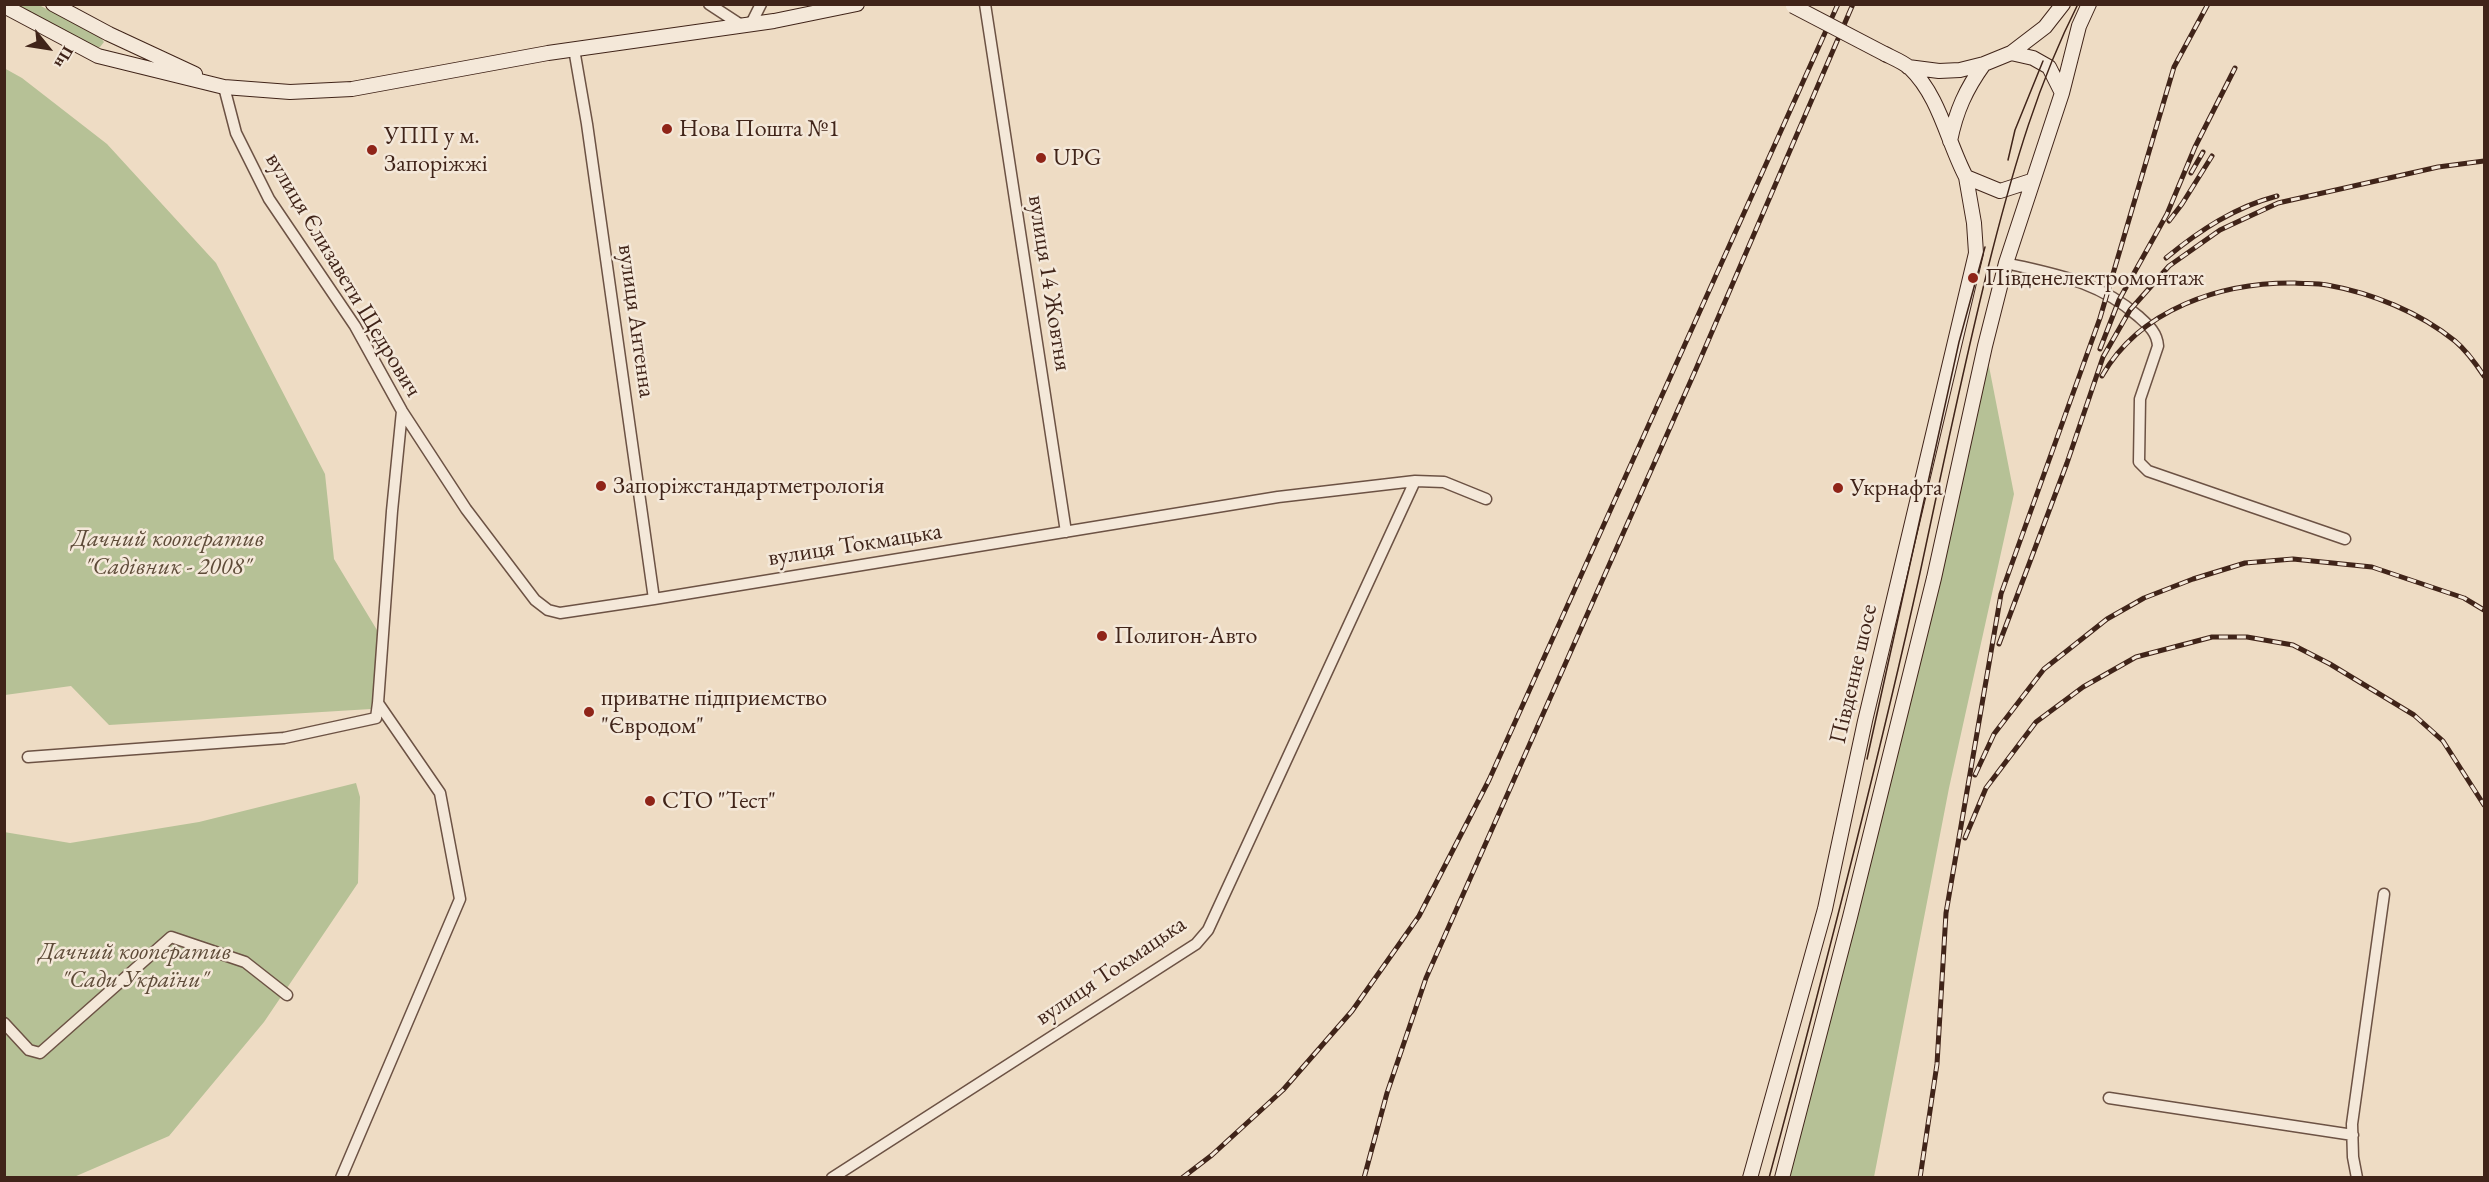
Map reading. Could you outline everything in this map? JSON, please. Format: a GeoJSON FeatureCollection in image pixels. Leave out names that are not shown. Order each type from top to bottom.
{"type":"FeatureCollection","features":[{"type":"Feature","properties":{"kind":"main road"},"geometry":{"type":"LineString","coordinates":[[53,4],[110,34],[224,87]]}},
{"type":"Feature","properties":{"kind":"main road"},"geometry":{"type":"LineString","coordinates":[[4,6],[98,56],[224,87],[290,92],[352,89],[574,49],[746,25],[857,4]]}},
{"type":"Feature","properties":{"kind":"main road"},"geometry":{"type":"LineString","coordinates":[[1908,67],[1939,71],[1960,70],[1984,64],[2011,53],[2045,27],[2063,4]]}},
{"type":"Feature","properties":{"kind":"main road"},"geometry":{"type":"LineString","coordinates":[[1782,1178],[1850,917],[1931,589],[1985,346],[2006,263],[2062,93],[2079,26],[2089,4]]}},
{"type":"Feature","properties":{"kind":"main road"},"geometry":{"type":"LineString","coordinates":[[1792,5],[1908,67],[1924,85],[1938,108],[1949,142],[1965,177],[2000,191],[2031,182]]}},
{"type":"Feature","properties":{"kind":"main road"},"geometry":{"type":"LineString","coordinates":[[2011,53],[2033,58],[2049,67],[2062,93]]}},
{"type":"Feature","properties":{"kind":"main road"},"geometry":{"type":"LineString","coordinates":[[1949,142],[1954,117],[1966,89],[1984,64]]}},
{"type":"Feature","properties":{"kind":"main road","name":"Південне шосе"},"geometry":{"type":"LineString","coordinates":[[1750,1178],[1825,909],[1865,721],[1976,253],[1974,223],[1965,177]]}},
{"type":"Feature","properties":{"kind":"street"},"geometry":{"type":"LineString","coordinates":[[709,4],[746,25],[761,4]]}},
{"type":"Feature","properties":{"kind":"street","name":"вулиця 14 Жовтня"},"geometry":{"type":"LineString","coordinates":[[985,4],[1066,532]]}},
{"type":"Feature","properties":{"kind":"street","name":"вулиця Антенна"},"geometry":{"type":"LineString","coordinates":[[574,49],[587,124],[654,599]]}},
{"type":"Feature","properties":{"kind":"street","name":"вулиця Єлизавети Щедрович"},"geometry":{"type":"LineString","coordinates":[[224,87],[236,133],[269,199],[355,326],[402,411],[378,703]]}},
{"type":"Feature","properties":{"kind":"street"},"geometry":{"type":"LineString","coordinates":[[2006,263],[2078,280],[2095,287],[2126,305],[2157,337],[2158,346],[2140,399],[2139,462],[2148,471],[2345,539]]}},
{"type":"Feature","properties":{"kind":"street","name":"вулиця Токмацька"},"geometry":{"type":"LineString","coordinates":[[402,411],[466,509],[535,600],[548,610],[560,614],[1278,496],[1415,481],[1444,482],[1486,499]]}},
{"type":"Feature","properties":{"kind":"street","name":"вулиця Токмацька"},"geometry":{"type":"LineString","coordinates":[[832,1178],[1196,944],[1208,930],[1415,481]]}},
{"type":"Feature","properties":{"kind":"street"},"geometry":{"type":"LineString","coordinates":[[28,757],[284,738],[376,718],[378,703]]}},
{"type":"Feature","properties":{"kind":"street"},"geometry":{"type":"LineString","coordinates":[[341,1178],[460,899],[440,793],[378,703]]}},
{"type":"Feature","properties":{"kind":"street"},"geometry":{"type":"LineString","coordinates":[[2357,1178],[2353,1135],[2384,894]]}},
{"type":"Feature","properties":{"kind":"street"},"geometry":{"type":"LineString","coordinates":[[4,1023],[29,1050],[40,1053],[171,937],[245,962],[287,995]]}},
{"type":"Feature","properties":{"kind":"street"},"geometry":{"type":"LineString","coordinates":[[2109,1098],[2353,1135]]}},
{"type":"Feature","properties":{"kind":"green space"},"geometry":{"type":"Polygon","coordinates":[[[13,5],[39,5],[100,37],[104,42],[100,47],[95,48],[13,5]]]}},
{"type":"Feature","properties":{"kind":"green space","name":"Дачний кооператив \"Садівник - 2008\""},"geometry":{"type":"Polygon","coordinates":[[[4,68],[22,78],[107,144],[216,263],[325,474],[334,559],[383,640],[371,709],[109,725],[71,686],[5,695],[4,68]]]}},
{"type":"Feature","properties":{"kind":"green space"},"geometry":{"type":"Polygon","coordinates":[[[1985,346],[2014,494],[1949,788],[1874,1177],[1782,1178],[1985,346]]]}},
{"type":"Feature","properties":{"kind":"green space","name":"Дачний кооператив \"Сади України\""},"geometry":{"type":"Polygon","coordinates":[[[356,783],[360,797],[358,883],[264,1022],[169,1136],[74,1177],[5,1177],[4,832],[70,843],[199,822],[356,783]]]}},
{"type":"Feature","properties":{"kind":"tram line"},"geometry":{"type":"LineString","coordinates":[[1769,1178],[1867,801],[1920,573],[1963,372],[2000,220],[2028,125],[2051,64],[2078,4]]}},
{"type":"Feature","properties":{"kind":"tram line"},"geometry":{"type":"LineString","coordinates":[[2008,160],[2015,130],[2043,61]]}},
{"type":"Feature","properties":{"kind":"tram line"},"geometry":{"type":"LineString","coordinates":[[1867,759],[1959,342],[1985,247]]}},
{"type":"Feature","properties":{"kind":"railway"},"geometry":{"type":"LineString","coordinates":[[1182,1178],[1212,1155],[1283,1090],[1352,1011],[1419,916],[1489,780],[1838,4]]}},
{"type":"Feature","properties":{"kind":"railway"},"geometry":{"type":"LineString","coordinates":[[1364,1178],[1387,1093],[1426,978],[1696,369],[1853,4]]}},
{"type":"Feature","properties":{"kind":"railway"},"geometry":{"type":"LineString","coordinates":[[1920,1178],[1937,1064],[1946,913],[2001,594],[2100,318],[2174,67],[2208,4]]}},
{"type":"Feature","properties":{"kind":"railway"},"geometry":{"type":"LineString","coordinates":[[2100,349],[2119,300],[2167,214],[2195,147],[2235,68]]}},
{"type":"Feature","properties":{"kind":"railway"},"geometry":{"type":"LineString","coordinates":[[2191,173],[2203,152]]}},
{"type":"Feature","properties":{"kind":"railway"},"geometry":{"type":"LineString","coordinates":[[2169,221],[2212,156]]}},
{"type":"Feature","properties":{"kind":"railway"},"geometry":{"type":"LineString","coordinates":[[1999,644],[2067,463],[2103,357],[2130,310],[2169,266],[2220,230],[2278,203],[2438,167],[2484,161]]}},
{"type":"Feature","properties":{"kind":"railway"},"geometry":{"type":"LineString","coordinates":[[2166,258],[2192,238],[2232,213],[2277,196]]}},
{"type":"Feature","properties":{"kind":"railway"},"geometry":{"type":"LineString","coordinates":[[2102,376],[2118,353],[2138,333],[2160,317],[2185,304],[2211,294],[2239,288],[2295,283],[2323,284],[2361,293],[2411,313],[2455,341],[2484,376]]}},
{"type":"Feature","properties":{"kind":"railway"},"geometry":{"type":"LineString","coordinates":[[1975,775],[1994,734],[2044,669],[2107,619],[2144,598],[2193,579],[2245,563],[2293,559],[2372,567],[2464,598],[2484,610]]}},
{"type":"Feature","properties":{"kind":"railway"},"geometry":{"type":"LineString","coordinates":[[1965,838],[1986,788],[2036,722],[2083,687],[2136,657],[2212,637],[2247,637],[2293,645],[2330,664],[2414,715],[2443,741],[2484,805]]}},
{"type":"Feature","properties":{"kind":"place","name":"Нова Пошта №1"},"geometry":{"type":"Point","coordinates":[667,129]}},
{"type":"Feature","properties":{"kind":"place","name":"УПП у м. Запоріжжі"},"geometry":{"type":"Point","coordinates":[372,150]}},
{"type":"Feature","properties":{"kind":"place","name":"UPG"},"geometry":{"type":"Point","coordinates":[1041,158]}},
{"type":"Feature","properties":{"kind":"place","name":"Південелектромонтаж"},"geometry":{"type":"Point","coordinates":[1973,278]}},
{"type":"Feature","properties":{"kind":"place","name":"Запоріжстандартметрологія"},"geometry":{"type":"Point","coordinates":[601,486]}},
{"type":"Feature","properties":{"kind":"place","name":"Укрнафта"},"geometry":{"type":"Point","coordinates":[1838,488]}},
{"type":"Feature","properties":{"kind":"place","name":"Полигон-Авто"},"geometry":{"type":"Point","coordinates":[1102,636]}},
{"type":"Feature","properties":{"kind":"place","name":"приватне підприємство \"Євродом\""},"geometry":{"type":"Point","coordinates":[589,712]}},
{"type":"Feature","properties":{"kind":"place","name":"СТО \"Тест\""},"geometry":{"type":"Point","coordinates":[650,801]}}]}
